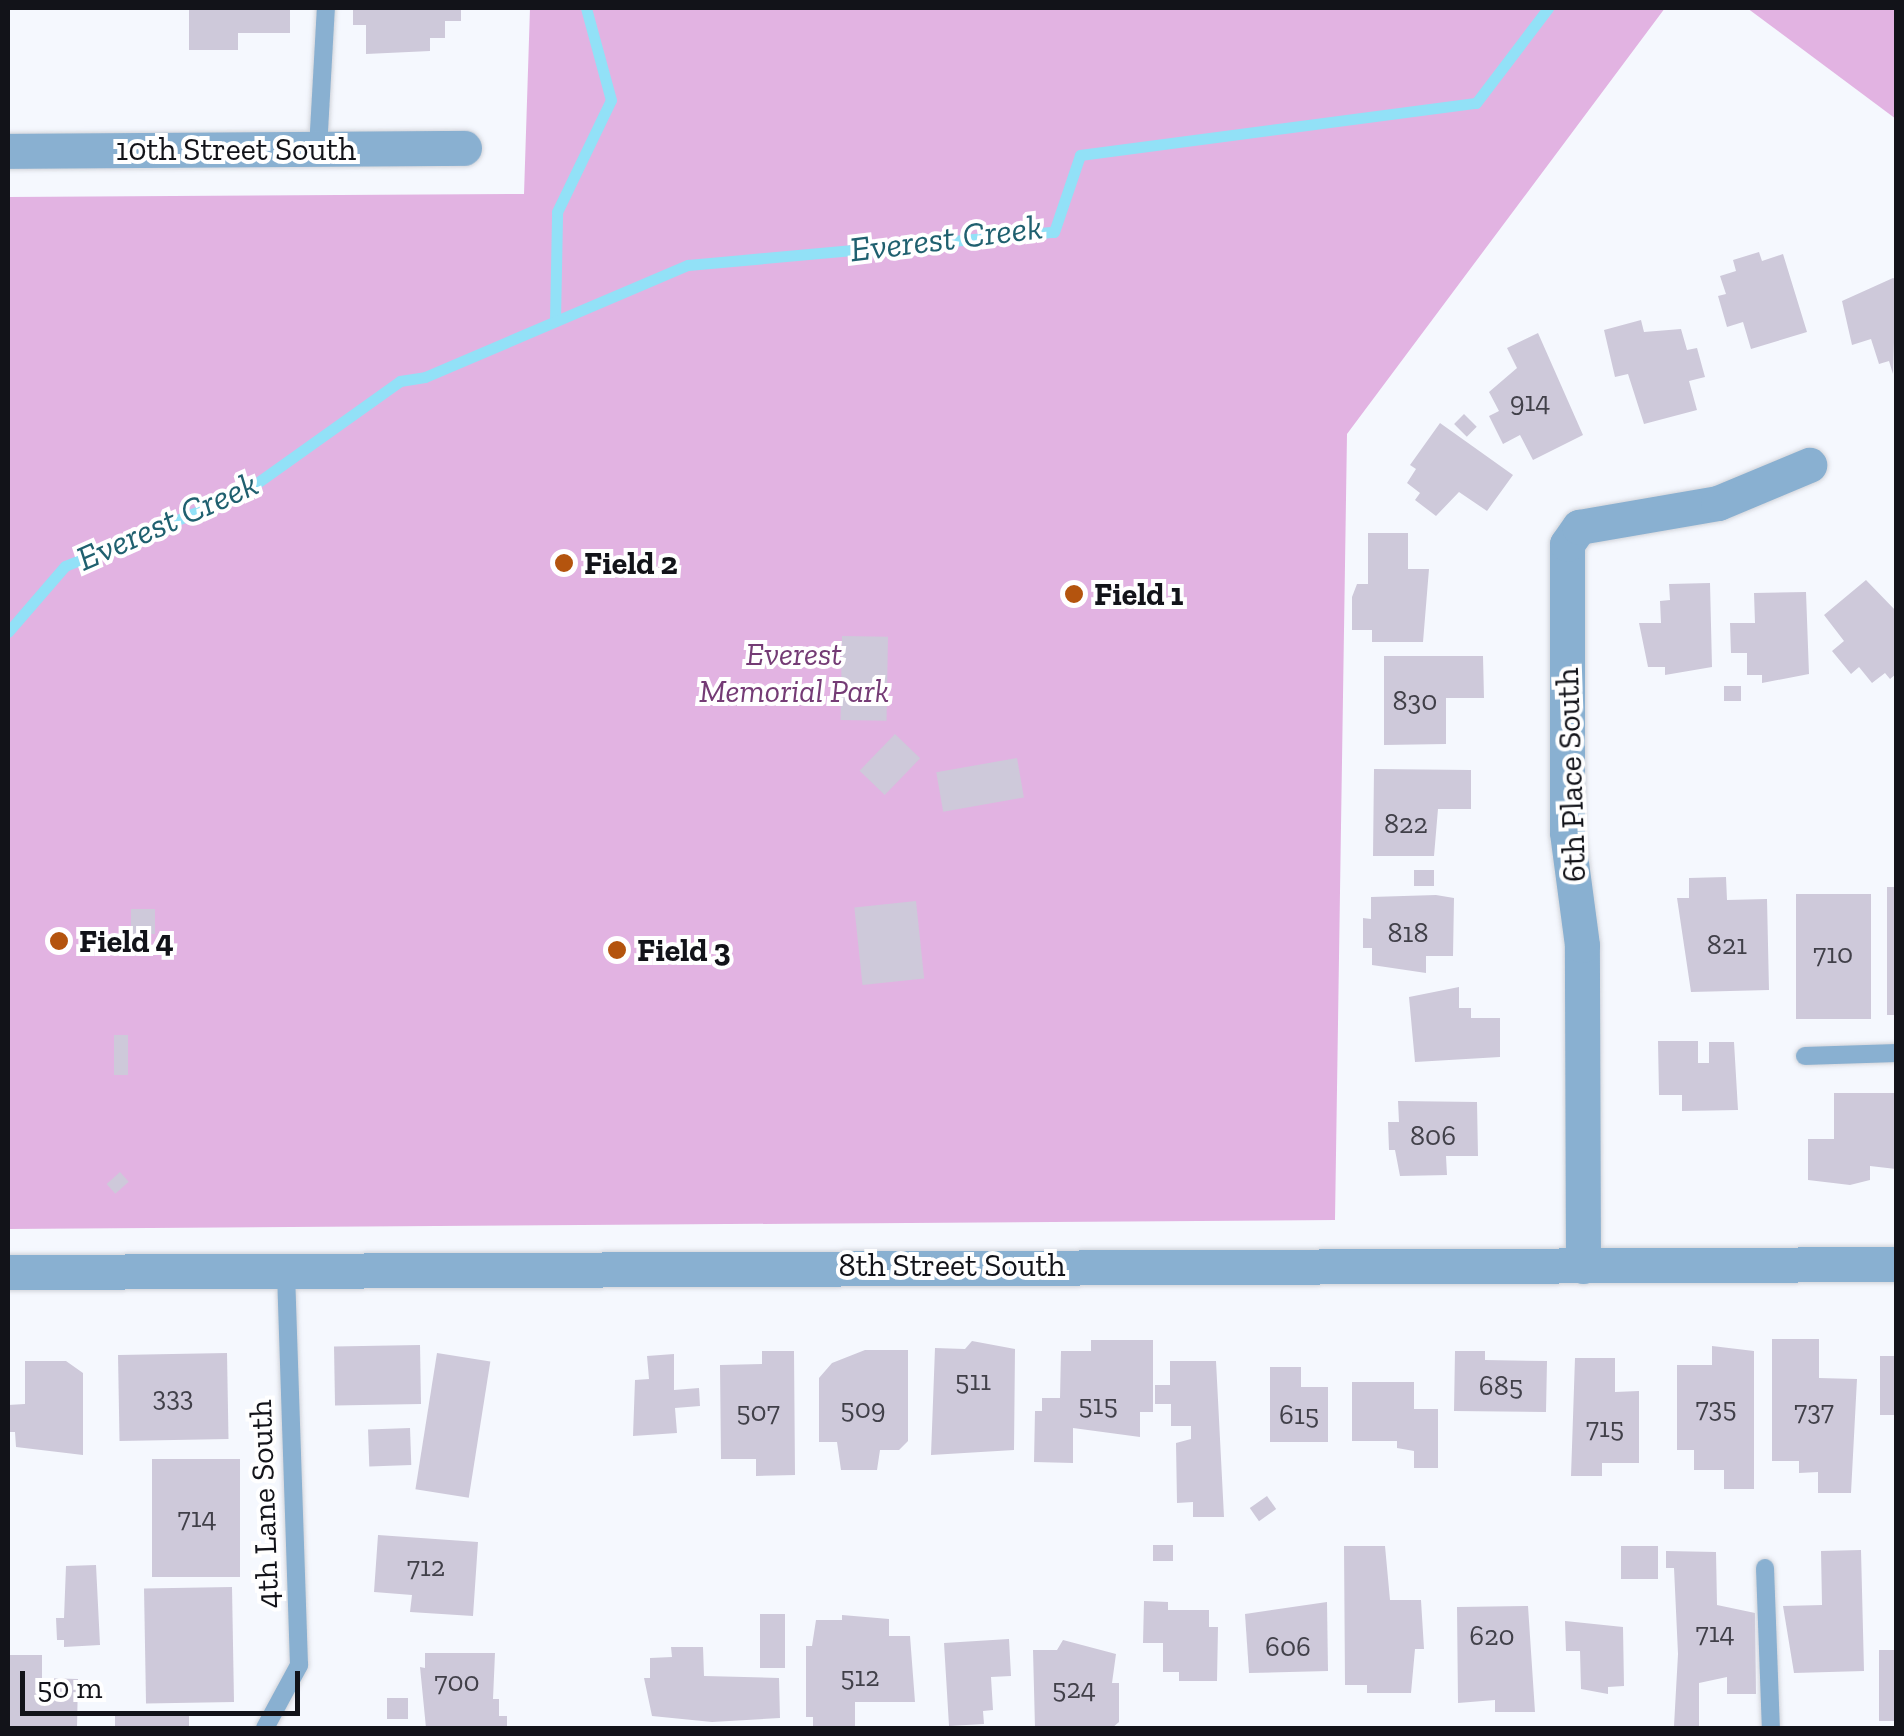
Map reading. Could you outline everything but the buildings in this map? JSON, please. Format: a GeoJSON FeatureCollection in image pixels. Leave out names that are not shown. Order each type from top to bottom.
{"type":"FeatureCollection","features":[{"type":"Feature","properties":{"kind":"street","name":"10th Street South"},"geometry":{"type":"LineString","coordinates":[[8,151],[464,148]]}},
{"type":"Feature","properties":{"kind":"street","name":"6th Place South"},"geometry":{"type":"LineString","coordinates":[[1583,1266],[1582,945],[1568,832],[1567,544],[1579,526],[1718,503],[1809,464]]}},
{"type":"Feature","properties":{"kind":"street","name":"8th Street South"},"geometry":{"type":"LineString","coordinates":[[8,1272],[1896,1264]]}},
{"type":"Feature","properties":{"kind":"lane"},"geometry":{"type":"LineString","coordinates":[[318,149],[326,8]]}},
{"type":"Feature","properties":{"kind":"lane"},"geometry":{"type":"LineString","coordinates":[[1805,1056],[1896,1052]]}},
{"type":"Feature","properties":{"kind":"lane","name":"4th Lane South"},"geometry":{"type":"LineString","coordinates":[[265,1728],[299,1666],[286,1269]]}},
{"type":"Feature","properties":{"kind":"lane"},"geometry":{"type":"LineString","coordinates":[[1765,1568],[1771,1728]]}},
{"type":"Feature","properties":{"kind":"green space","name":"Everest Memorial Park"},"geometry":{"type":"Polygon","coordinates":[[[530,8],[1665,8],[1347,434],[1335,1220],[8,1229],[8,197],[524,194],[530,8]]]}},
{"type":"Feature","properties":{"kind":"green space"},"geometry":{"type":"Polygon","coordinates":[[[1747,8],[1896,8],[1896,119],[1747,8]]]}},
{"type":"Feature","properties":{"kind":"waterway","name":"Everest Creek"},"geometry":{"type":"LineString","coordinates":[[555,321],[557,212],[611,100],[586,8]]}},
{"type":"Feature","properties":{"kind":"waterway","name":"Everest Creek"},"geometry":{"type":"LineString","coordinates":[[8,632],[65,566],[243,493],[400,381],[425,377],[688,265],[1054,232],[1080,155],[1476,103],[1548,8]]}},
{"type":"Feature","properties":{"kind":"place","name":"Field 2"},"geometry":{"type":"Point","coordinates":[564,563]}},
{"type":"Feature","properties":{"kind":"place","name":"Field 1"},"geometry":{"type":"Point","coordinates":[1074,594]}},
{"type":"Feature","properties":{"kind":"place","name":"Field 4"},"geometry":{"type":"Point","coordinates":[59,941]}},
{"type":"Feature","properties":{"kind":"place","name":"Field 3"},"geometry":{"type":"Point","coordinates":[617,950]}}]}
